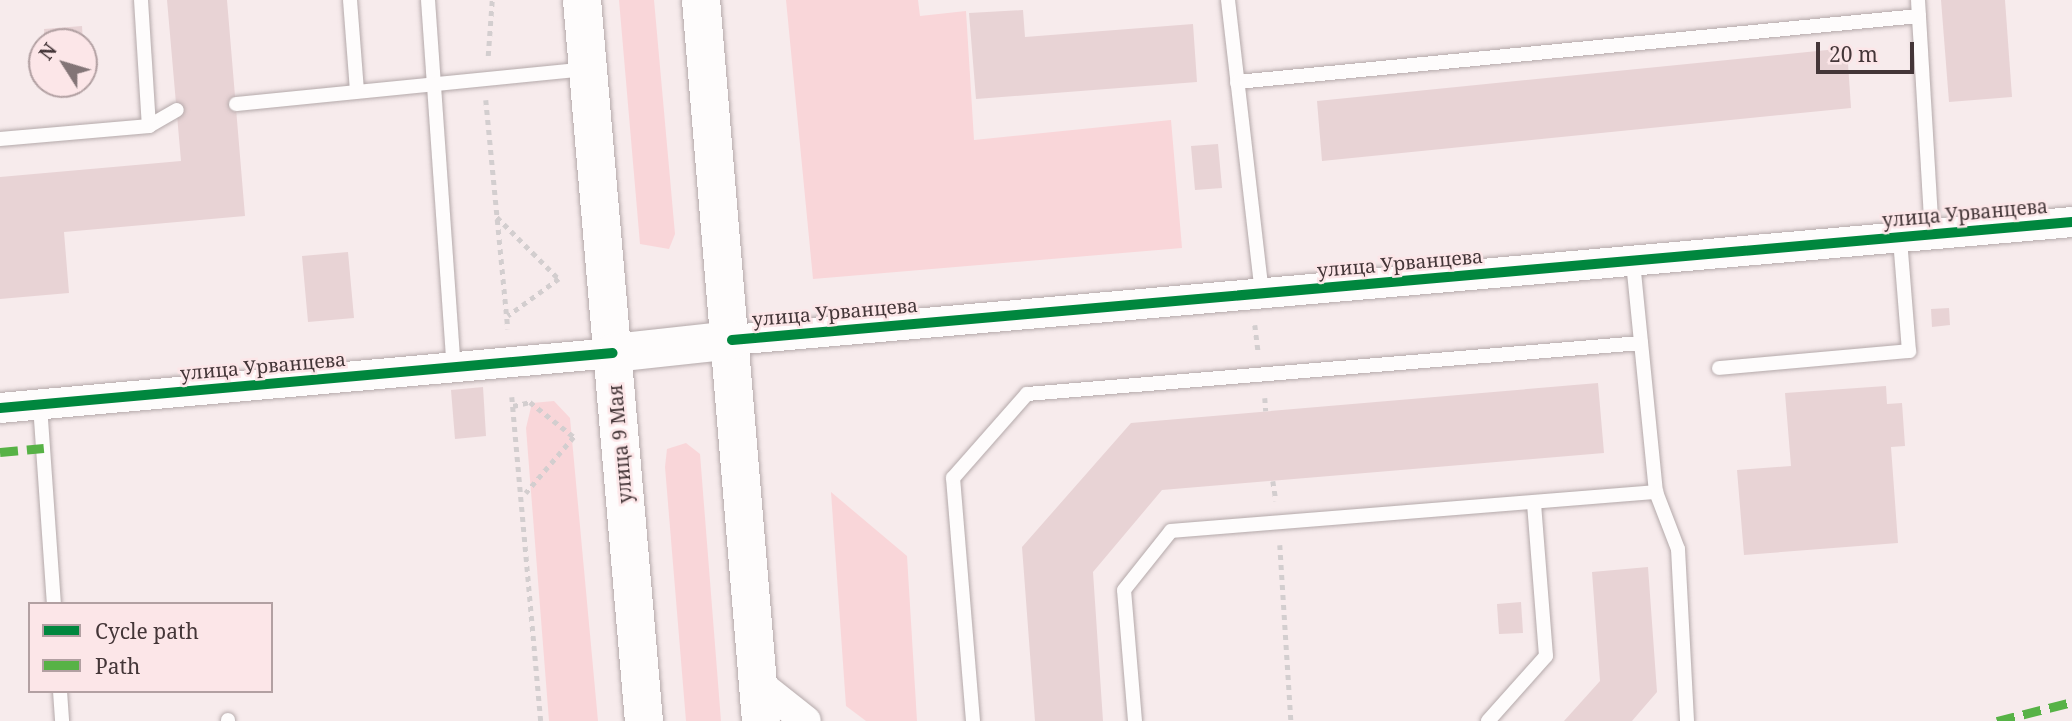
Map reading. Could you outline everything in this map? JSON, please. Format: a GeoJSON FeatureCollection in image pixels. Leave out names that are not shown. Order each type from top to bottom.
{"type":"FeatureCollection","features":[{"type":"Feature","properties":{"kind":"main road","name":"улица 9 Мая"},"geometry":{"type":"LineString","coordinates":[[582,0],[645,721]]}},
{"type":"Feature","properties":{"kind":"main road"},"geometry":{"type":"LineString","coordinates":[[701,0],[732,340],[761,721]]}},
{"type":"Feature","properties":{"kind":"main road","name":"улица Урванцева"},"geometry":{"type":"LineString","coordinates":[[613,353],[732,340]]}},
{"type":"Feature","properties":{"kind":"street","name":"улица Урванцева"},"geometry":{"type":"LineString","coordinates":[[732,340],[2072,222]]}},
{"type":"Feature","properties":{"kind":"street","name":"улица Урванцева"},"geometry":{"type":"LineString","coordinates":[[0,408],[613,353]]}},
{"type":"Feature","properties":{"kind":"street"},"geometry":{"type":"LineString","coordinates":[[758,683],[806,721]]}},
{"type":"Feature","properties":{"kind":"lane"},"geometry":{"type":"LineString","coordinates":[[141,0],[149,126]]}},
{"type":"Feature","properties":{"kind":"lane"},"geometry":{"type":"LineString","coordinates":[[350,0],[357,91]]}},
{"type":"Feature","properties":{"kind":"lane"},"geometry":{"type":"LineString","coordinates":[[428,0],[454,368]]}},
{"type":"Feature","properties":{"kind":"lane"},"geometry":{"type":"LineString","coordinates":[[1228,0],[1256,293]]}},
{"type":"Feature","properties":{"kind":"lane"},"geometry":{"type":"LineString","coordinates":[[1918,0],[1932,234]]}},
{"type":"Feature","properties":{"kind":"lane"},"geometry":{"type":"LineString","coordinates":[[1237,82],[1919,16]]}},
{"type":"Feature","properties":{"kind":"lane"},"geometry":{"type":"LineString","coordinates":[[236,104],[588,69]]}},
{"type":"Feature","properties":{"kind":"lane"},"geometry":{"type":"LineString","coordinates":[[0,139],[149,126],[177,110]]}},
{"type":"Feature","properties":{"kind":"lane"},"geometry":{"type":"LineString","coordinates":[[1719,368],[1909,351],[1900,238]]}},
{"type":"Feature","properties":{"kind":"lane"},"geometry":{"type":"LineString","coordinates":[[1633,262],[1656,492],[1678,550],[1687,721]]}},
{"type":"Feature","properties":{"kind":"lane"},"geometry":{"type":"LineString","coordinates":[[973,721],[953,478],[1027,394],[1641,343]]}},
{"type":"Feature","properties":{"kind":"lane"},"geometry":{"type":"LineString","coordinates":[[40,405],[54,602]]}},
{"type":"Feature","properties":{"kind":"lane"},"geometry":{"type":"LineString","coordinates":[[1135,721],[1124,590],[1171,531],[1656,492]]}},
{"type":"Feature","properties":{"kind":"lane"},"geometry":{"type":"LineString","coordinates":[[1488,721],[1546,656],[1534,503]]}},
{"type":"Feature","properties":{"kind":"lane"},"geometry":{"type":"LineString","coordinates":[[60,693],[62,721]]}},
{"type":"Feature","properties":{"kind":"path"},"geometry":{"type":"LineString","coordinates":[[492,0],[485,80],[508,329]]}},
{"type":"Feature","properties":{"kind":"path"},"geometry":{"type":"LineString","coordinates":[[497,217],[559,279],[507,316]]}},
{"type":"Feature","properties":{"kind":"path"},"geometry":{"type":"LineString","coordinates":[[1256,293],[1261,374]]}},
{"type":"Feature","properties":{"kind":"path"},"geometry":{"type":"LineString","coordinates":[[512,397],[525,493],[541,721]]}},
{"type":"Feature","properties":{"kind":"path"},"geometry":{"type":"LineString","coordinates":[[513,406],[530,402],[574,437],[525,493]]}},
{"type":"Feature","properties":{"kind":"path"},"geometry":{"type":"LineString","coordinates":[[1273,481],[1279,522],[1291,721]]}},
{"type":"Feature","properties":{"kind":"shaded area"},"geometry":{"type":"Polygon","coordinates":[[[619,0],[654,0],[675,234],[669,249],[640,244],[619,0]]]}},
{"type":"Feature","properties":{"kind":"shaded area"},"geometry":{"type":"Polygon","coordinates":[[[786,0],[918,0],[920,16],[966,11],[974,140],[1171,120],[1182,248],[813,279],[786,0]]]}},
{"type":"Feature","properties":{"kind":"shaded area"},"geometry":{"type":"Polygon","coordinates":[[[554,401],[570,418],[598,721],[549,721],[526,428],[532,403],[554,401]]]}},
{"type":"Feature","properties":{"kind":"shaded area"},"geometry":{"type":"Polygon","coordinates":[[[686,443],[700,454],[721,721],[686,721],[665,467],[667,449],[686,443]]]}},
{"type":"Feature","properties":{"kind":"shaded area"},"geometry":{"type":"Polygon","coordinates":[[[831,492],[907,556],[917,721],[866,721],[846,706],[831,492]]]}},
{"type":"Feature","properties":{"kind":"building"},"geometry":{"type":"Polygon","coordinates":[[[167,0],[227,0],[245,216],[64,232],[69,293],[0,299],[0,177],[181,161],[167,0]]]}},
{"type":"Feature","properties":{"kind":"building"},"geometry":{"type":"Polygon","coordinates":[[[1941,0],[2005,0],[2012,97],[1949,102],[1941,0]]]}},
{"type":"Feature","properties":{"kind":"building"},"geometry":{"type":"Polygon","coordinates":[[[1023,10],[1025,37],[1193,24],[1197,82],[976,99],[969,13],[1023,10]]]}},
{"type":"Feature","properties":{"kind":"building"},"geometry":{"type":"Polygon","coordinates":[[[1847,48],[1851,108],[1322,161],[1317,101],[1847,48]]]}},
{"type":"Feature","properties":{"kind":"building"},"geometry":{"type":"Polygon","coordinates":[[[1218,144],[1222,188],[1195,190],[1191,146],[1218,144]]]}},
{"type":"Feature","properties":{"kind":"building"},"geometry":{"type":"Polygon","coordinates":[[[348,252],[354,318],[308,322],[302,256],[348,252]]]}},
{"type":"Feature","properties":{"kind":"building"},"geometry":{"type":"Polygon","coordinates":[[[1949,308],[1950,325],[1932,327],[1931,309],[1949,308]]]}},
{"type":"Feature","properties":{"kind":"building"},"geometry":{"type":"Polygon","coordinates":[[[1598,383],[1604,453],[1162,490],[1093,572],[1103,721],[1035,721],[1022,547],[1131,423],[1598,383]]]}},
{"type":"Feature","properties":{"kind":"building"},"geometry":{"type":"Polygon","coordinates":[[[1886,386],[1887,404],[1902,403],[1905,446],[1891,447],[1898,543],[1744,555],[1737,470],[1791,466],[1785,393],[1886,386]]]}},
{"type":"Feature","properties":{"kind":"building"},"geometry":{"type":"Polygon","coordinates":[[[483,387],[486,436],[455,439],[451,390],[483,387]]]}},
{"type":"Feature","properties":{"kind":"building"},"geometry":{"type":"Polygon","coordinates":[[[1648,567],[1657,692],[1632,721],[1564,721],[1600,681],[1592,572],[1648,567]]]}},
{"type":"Feature","properties":{"kind":"building"},"geometry":{"type":"Polygon","coordinates":[[[1521,602],[1523,633],[1499,634],[1497,604],[1521,602]]]}},
{"type":"Feature","properties":{"kind":"marked path"},"geometry":{"type":"LineString","coordinates":[[0,452],[44,448]]}},
{"type":"Feature","properties":{"kind":"marked path"},"geometry":{"type":"LineString","coordinates":[[1997,721],[2072,702]]}},
{"type":"Feature","properties":{"kind":"cycle path"},"geometry":{"type":"LineString","coordinates":[[732,340],[2072,222]]}},
{"type":"Feature","properties":{"kind":"cycle path"},"geometry":{"type":"LineString","coordinates":[[0,408],[613,353]]}}]}
